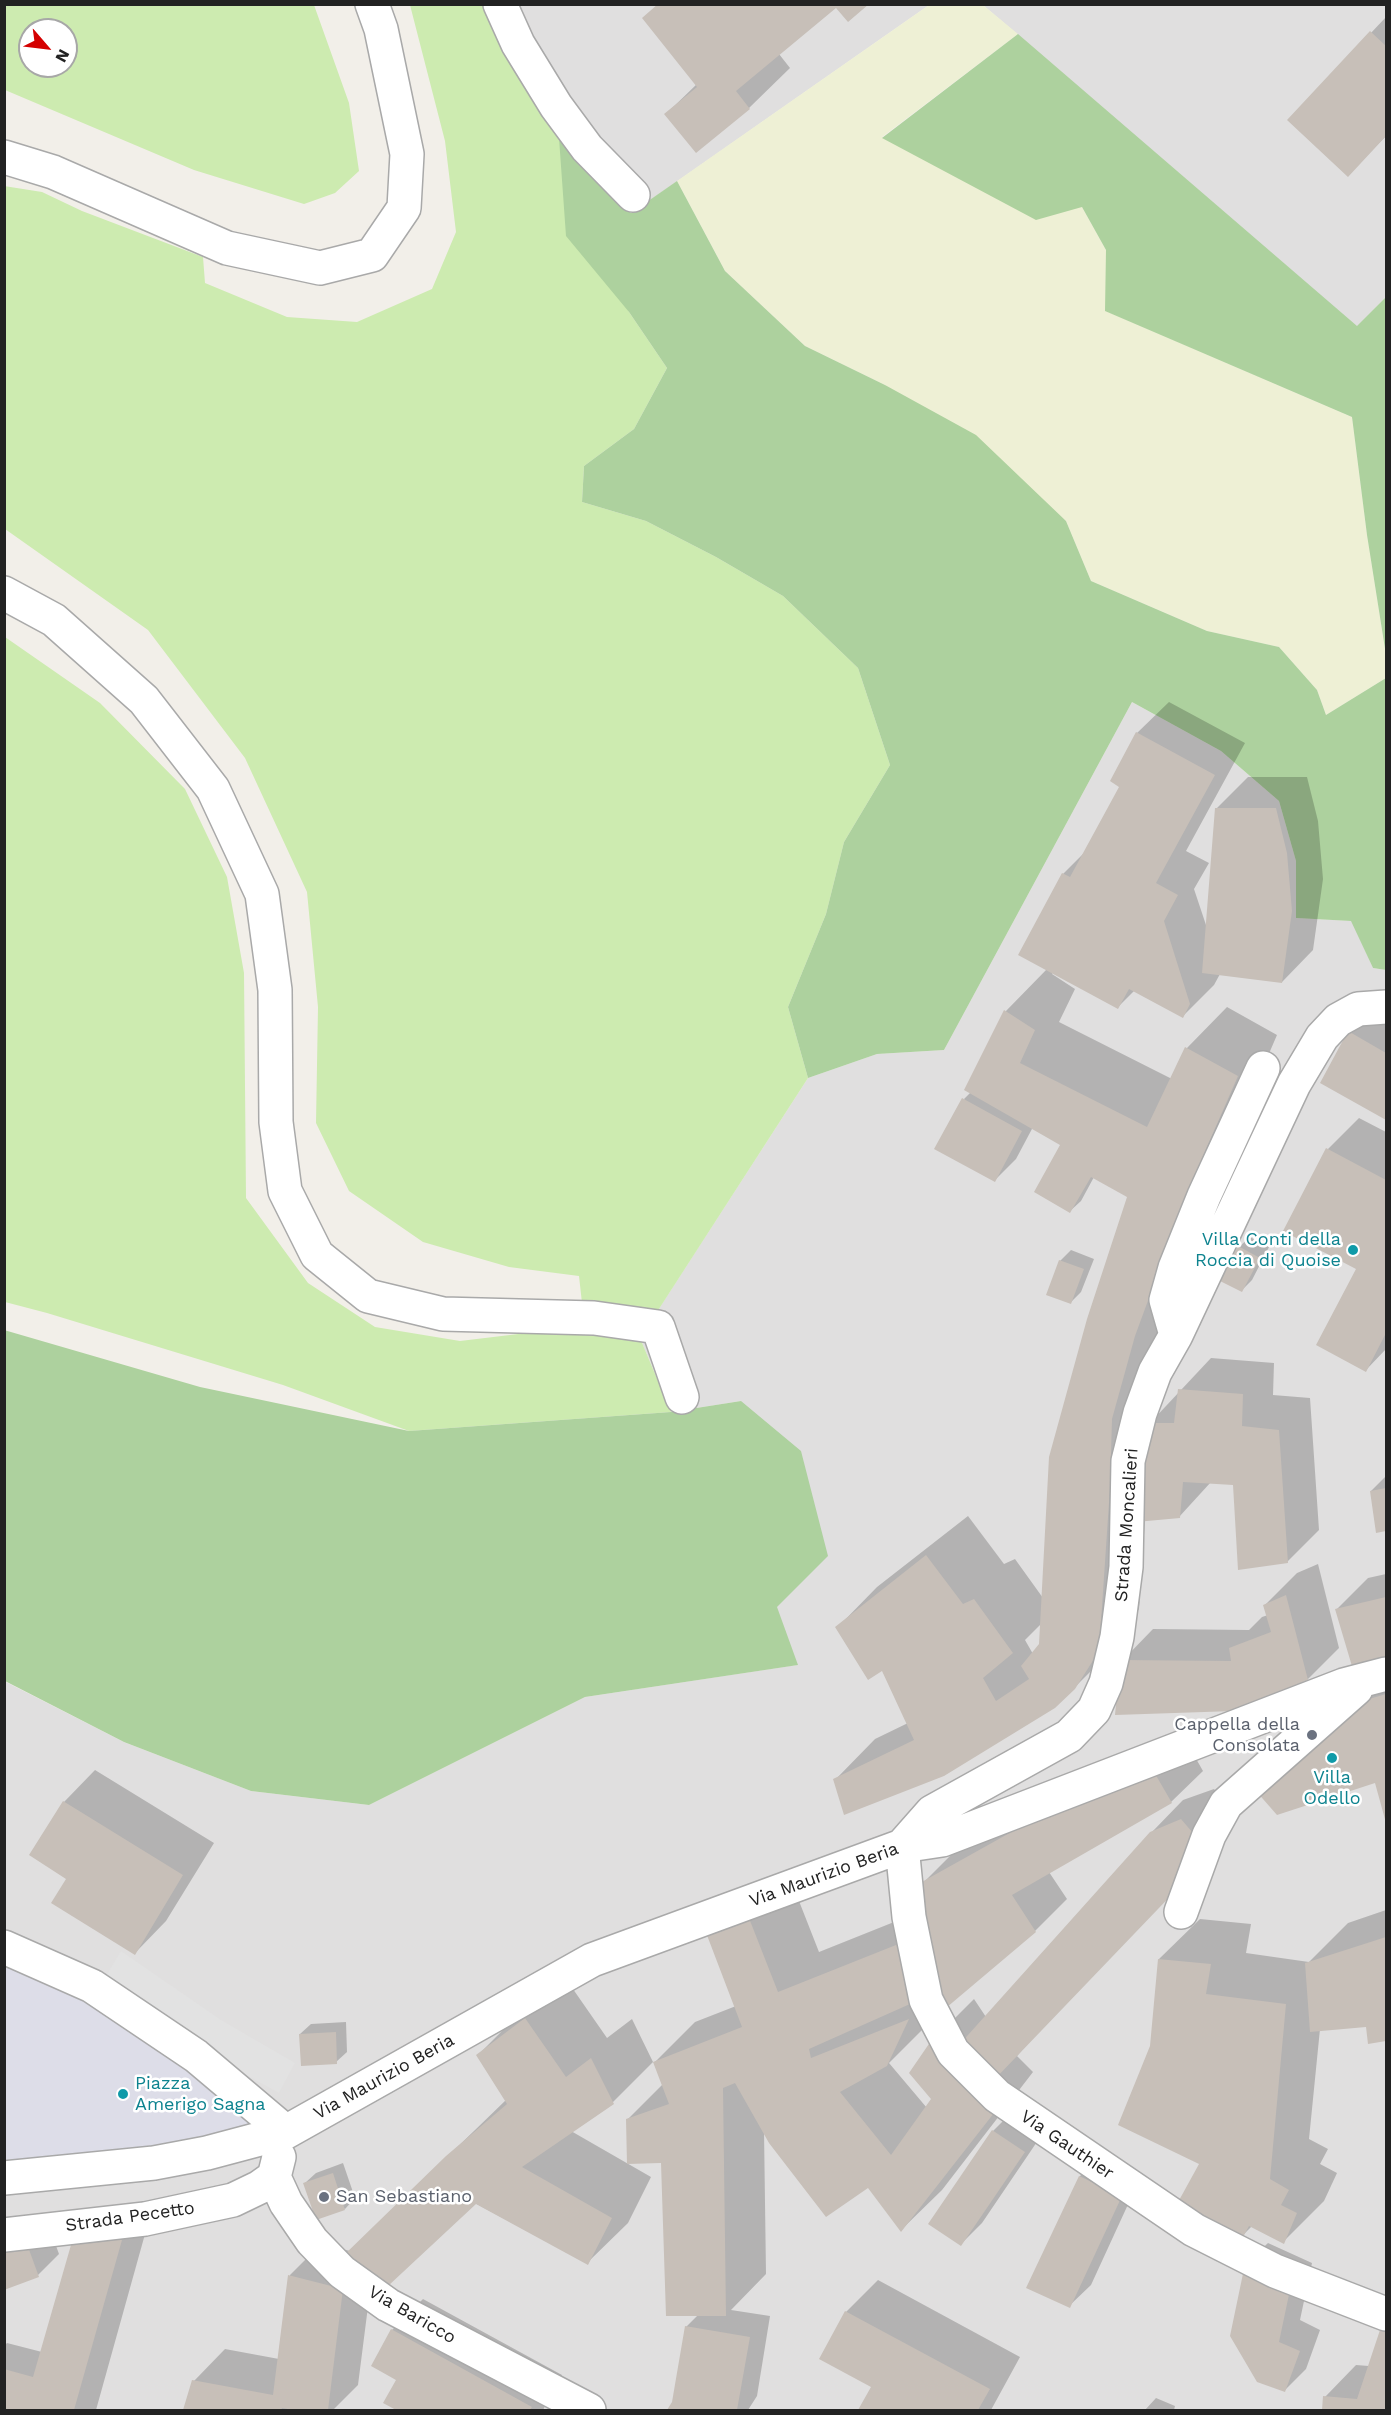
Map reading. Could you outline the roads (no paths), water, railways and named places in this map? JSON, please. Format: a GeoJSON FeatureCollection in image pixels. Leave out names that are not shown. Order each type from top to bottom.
{"type":"FeatureCollection","features":[{"type":"Feature","properties":{"kind":"street"},"geometry":{"type":"LineString","coordinates":[[4,157],[52,172],[227,248],[320,268],[372,255],[404,208],[407,154],[381,29],[372,4]]}},
{"type":"Feature","properties":{"kind":"street"},"geometry":{"type":"LineString","coordinates":[[500,4],[518,45],[556,106],[587,148],[633,195]]}},
{"type":"Feature","properties":{"kind":"street"},"geometry":{"type":"LineString","coordinates":[[4,593],[54,620],[144,700],[213,789],[262,894],[275,990],[276,1122],[285,1191],[316,1255],[368,1296],[443,1314],[594,1318],[658,1328],[682,1396]]}},
{"type":"Feature","properties":{"kind":"street","name":"Strada Moncalieri"},"geometry":{"type":"LineString","coordinates":[[902,1846],[932,1812],[1069,1736],[1094,1710],[1106,1683],[1118,1625],[1126,1567],[1128,1461],[1140,1413],[1155,1372],[1176,1335],[1294,1084],[1322,1037],[1338,1020],[1358,1009],[1386,1007]]}},
{"type":"Feature","properties":{"kind":"street"},"geometry":{"type":"LineString","coordinates":[[1176,1335],[1166,1300],[1175,1268],[1204,1196],[1263,1068]]}},
{"type":"Feature","properties":{"kind":"street"},"geometry":{"type":"LineString","coordinates":[[1180,1912],[1209,1835],[1226,1804],[1376,1677]]}},
{"type":"Feature","properties":{"kind":"street","name":"Via Maurizio Beria"},"geometry":{"type":"LineString","coordinates":[[286,2132],[592,1959],[902,1846],[942,1840],[1344,1685],[1376,1677]]}},
{"type":"Feature","properties":{"kind":"street","name":"Via Gauthier"},"geometry":{"type":"LineString","coordinates":[[902,1846],[909,1917],[926,2000],[953,2052],[997,2096],[1194,2230],[1275,2271],[1386,2314]]}},
{"type":"Feature","properties":{"kind":"street"},"geometry":{"type":"LineString","coordinates":[[4,1947],[92,1986],[196,2056],[286,2132]]}},
{"type":"Feature","properties":{"kind":"street"},"geometry":{"type":"LineString","coordinates":[[274,2177],[286,2132]]}},
{"type":"Feature","properties":{"kind":"street"},"geometry":{"type":"LineString","coordinates":[[4,2178],[154,2163],[207,2153],[286,2132]]}},
{"type":"Feature","properties":{"kind":"street","name":"Strada Pecetto"},"geometry":{"type":"LineString","coordinates":[[4,2235],[145,2219],[233,2200],[260,2187],[274,2177]]}},
{"type":"Feature","properties":{"kind":"street","name":"Via Baricco"},"geometry":{"type":"LineString","coordinates":[[274,2177],[286,2203],[312,2241],[342,2272],[388,2305],[589,2410]]}},
{"type":"Feature","properties":{"kind":"place","name":"Villa Conti della Roccia di Quoise"},"geometry":{"type":"Point","coordinates":[1353,1250]}},
{"type":"Feature","properties":{"kind":"place","name":"Cappella della Consolata"},"geometry":{"type":"Point","coordinates":[1312,1735]}},
{"type":"Feature","properties":{"kind":"place","name":"Villa Odello"},"geometry":{"type":"Point","coordinates":[1332,1758]}},
{"type":"Feature","properties":{"kind":"place","name":"Piazza Amerigo Sagna"},"geometry":{"type":"Point","coordinates":[123,2094]}},
{"type":"Feature","properties":{"kind":"place","name":"San Sebastiano"},"geometry":{"type":"Point","coordinates":[324,2197]}}]}
